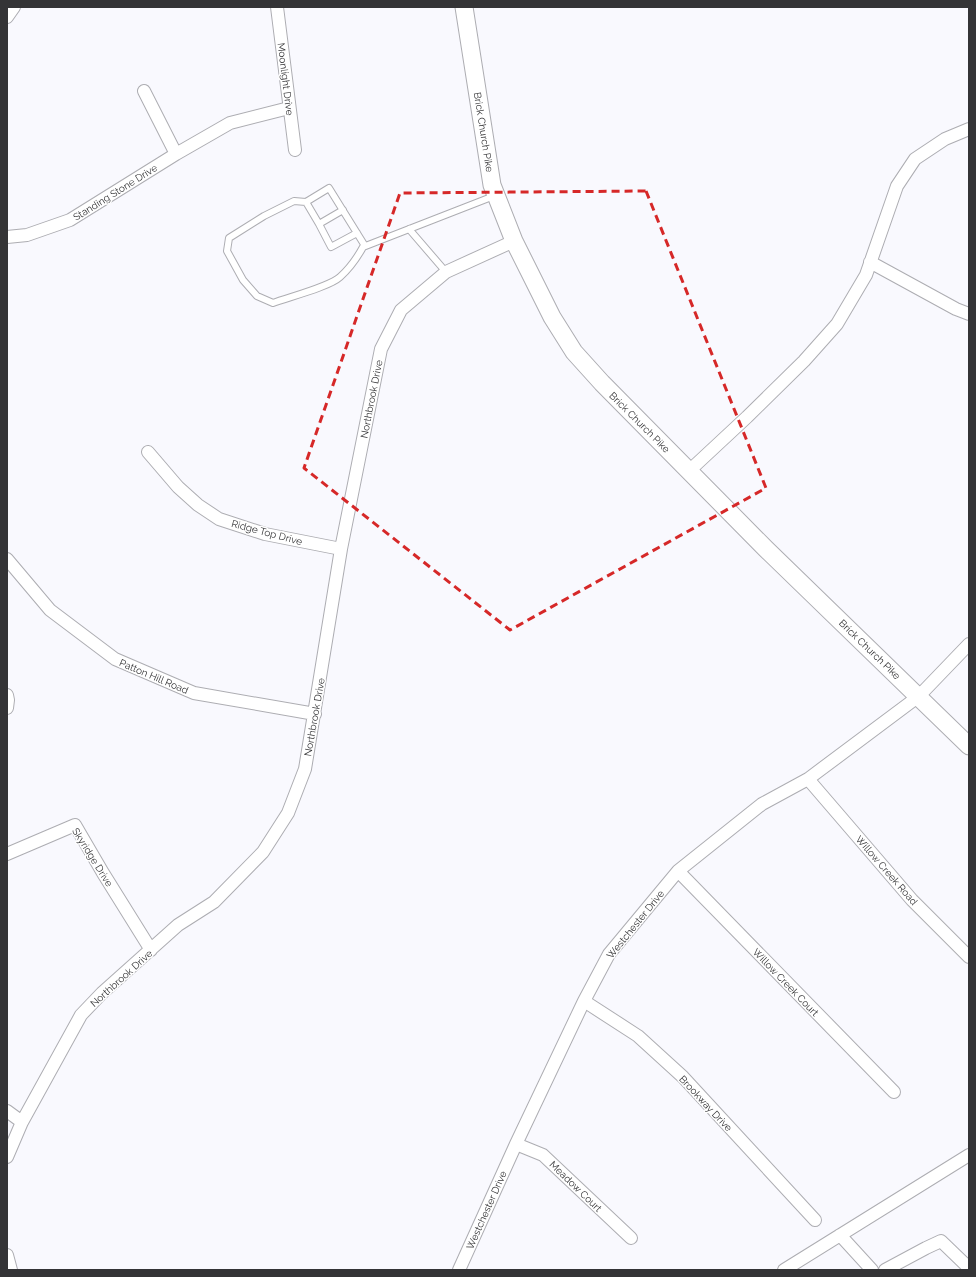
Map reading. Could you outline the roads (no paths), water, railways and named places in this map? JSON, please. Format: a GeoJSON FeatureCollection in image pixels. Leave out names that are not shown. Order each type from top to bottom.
{"type":"FeatureCollection","features":[{"type":"Feature","properties":{"kind":"main road","name":"Brick Church Pike"},"geometry":{"type":"LineString","coordinates":[[464,7],[491,177],[496,195],[514,241],[552,317],[574,352],[602,383],[770,553],[969,746]]}},
{"type":"Feature","properties":{"kind":"street"},"geometry":{"type":"LineString","coordinates":[[7,17],[14,7]]}},
{"type":"Feature","properties":{"kind":"street","name":"Moonlight Drive"},"geometry":{"type":"LineString","coordinates":[[277,7],[295,150]]}},
{"type":"Feature","properties":{"kind":"street"},"geometry":{"type":"LineString","coordinates":[[144,91],[176,154]]}},
{"type":"Feature","properties":{"kind":"street","name":"Standing Stone Drive"},"geometry":{"type":"LineString","coordinates":[[7,237],[27,235],[70,220],[176,154],[230,123],[289,108]]}},
{"type":"Feature","properties":{"kind":"street"},"geometry":{"type":"LineString","coordinates":[[689,471],[804,361],[837,324],[866,275],[897,186],[915,160],[945,139],[969,129]]}},
{"type":"Feature","properties":{"kind":"street","name":"Northbrook Drive"},"geometry":{"type":"LineString","coordinates":[[7,1157],[22,1122],[81,1015],[102,993],[178,925],[214,902],[263,852],[288,814],[305,769],[341,549],[381,349],[401,310],[446,272],[514,241]]}},
{"type":"Feature","properties":{"kind":"street"},"geometry":{"type":"LineString","coordinates":[[870,262],[956,310],[969,314]]}},
{"type":"Feature","properties":{"kind":"street","name":"Ridge Top Drive"},"geometry":{"type":"LineString","coordinates":[[148,452],[178,488],[198,505],[219,519],[265,534],[341,549]]}},
{"type":"Feature","properties":{"kind":"street","name":"Patton Hill Road"},"geometry":{"type":"LineString","coordinates":[[9,565],[50,610],[115,659],[194,693],[314,714]]}},
{"type":"Feature","properties":{"kind":"street","name":"Westchester Drive"},"geometry":{"type":"LineString","coordinates":[[459,1270],[516,1144],[584,1001],[609,954],[678,871],[762,804],[808,780],[919,696],[969,644]]}},
{"type":"Feature","properties":{"kind":"street"},"geometry":{"type":"LineString","coordinates":[[7,695],[7,708]]}},
{"type":"Feature","properties":{"kind":"street","name":"Willow Creek Road"},"geometry":{"type":"LineString","coordinates":[[808,780],[912,900],[969,957]]}},
{"type":"Feature","properties":{"kind":"street","name":"Skyridge Drive"},"geometry":{"type":"LineString","coordinates":[[7,854],[75,824],[103,873],[151,950]]}},
{"type":"Feature","properties":{"kind":"street","name":"Willow Creek Court"},"geometry":{"type":"LineString","coordinates":[[678,871],[894,1092]]}},
{"type":"Feature","properties":{"kind":"street","name":"Brookway Drive"},"geometry":{"type":"LineString","coordinates":[[584,1001],[638,1036],[683,1078],[815,1220]]}},
{"type":"Feature","properties":{"kind":"street"},"geometry":{"type":"LineString","coordinates":[[7,1111],[22,1122]]}},
{"type":"Feature","properties":{"kind":"street","name":"Meadow Court"},"geometry":{"type":"LineString","coordinates":[[516,1144],[543,1155],[631,1238]]}},
{"type":"Feature","properties":{"kind":"street"},"geometry":{"type":"LineString","coordinates":[[784,1270],[969,1155]]}},
{"type":"Feature","properties":{"kind":"street"},"geometry":{"type":"LineString","coordinates":[[840,1235],[872,1270]]}},
{"type":"Feature","properties":{"kind":"street"},"geometry":{"type":"LineString","coordinates":[[885,1270],[941,1241],[969,1268]]}},
{"type":"Feature","properties":{"kind":"street"},"geometry":{"type":"LineString","coordinates":[[7,1255],[11,1270]]}},
{"type":"Feature","properties":{"kind":"lane"},"geometry":{"type":"LineString","coordinates":[[365,246],[329,188],[306,202],[294,201],[264,216],[229,238],[227,251],[243,280],[257,296],[273,303],[323,286],[339,278],[354,263],[365,246],[496,195]]}},
{"type":"Feature","properties":{"kind":"lane"},"geometry":{"type":"LineString","coordinates":[[306,202],[331,247],[357,233]]}},
{"type":"Feature","properties":{"kind":"lane"},"geometry":{"type":"LineString","coordinates":[[319,224],[343,210]]}},
{"type":"Feature","properties":{"kind":"lane"},"geometry":{"type":"LineString","coordinates":[[409,229],[446,272]]}}]}
